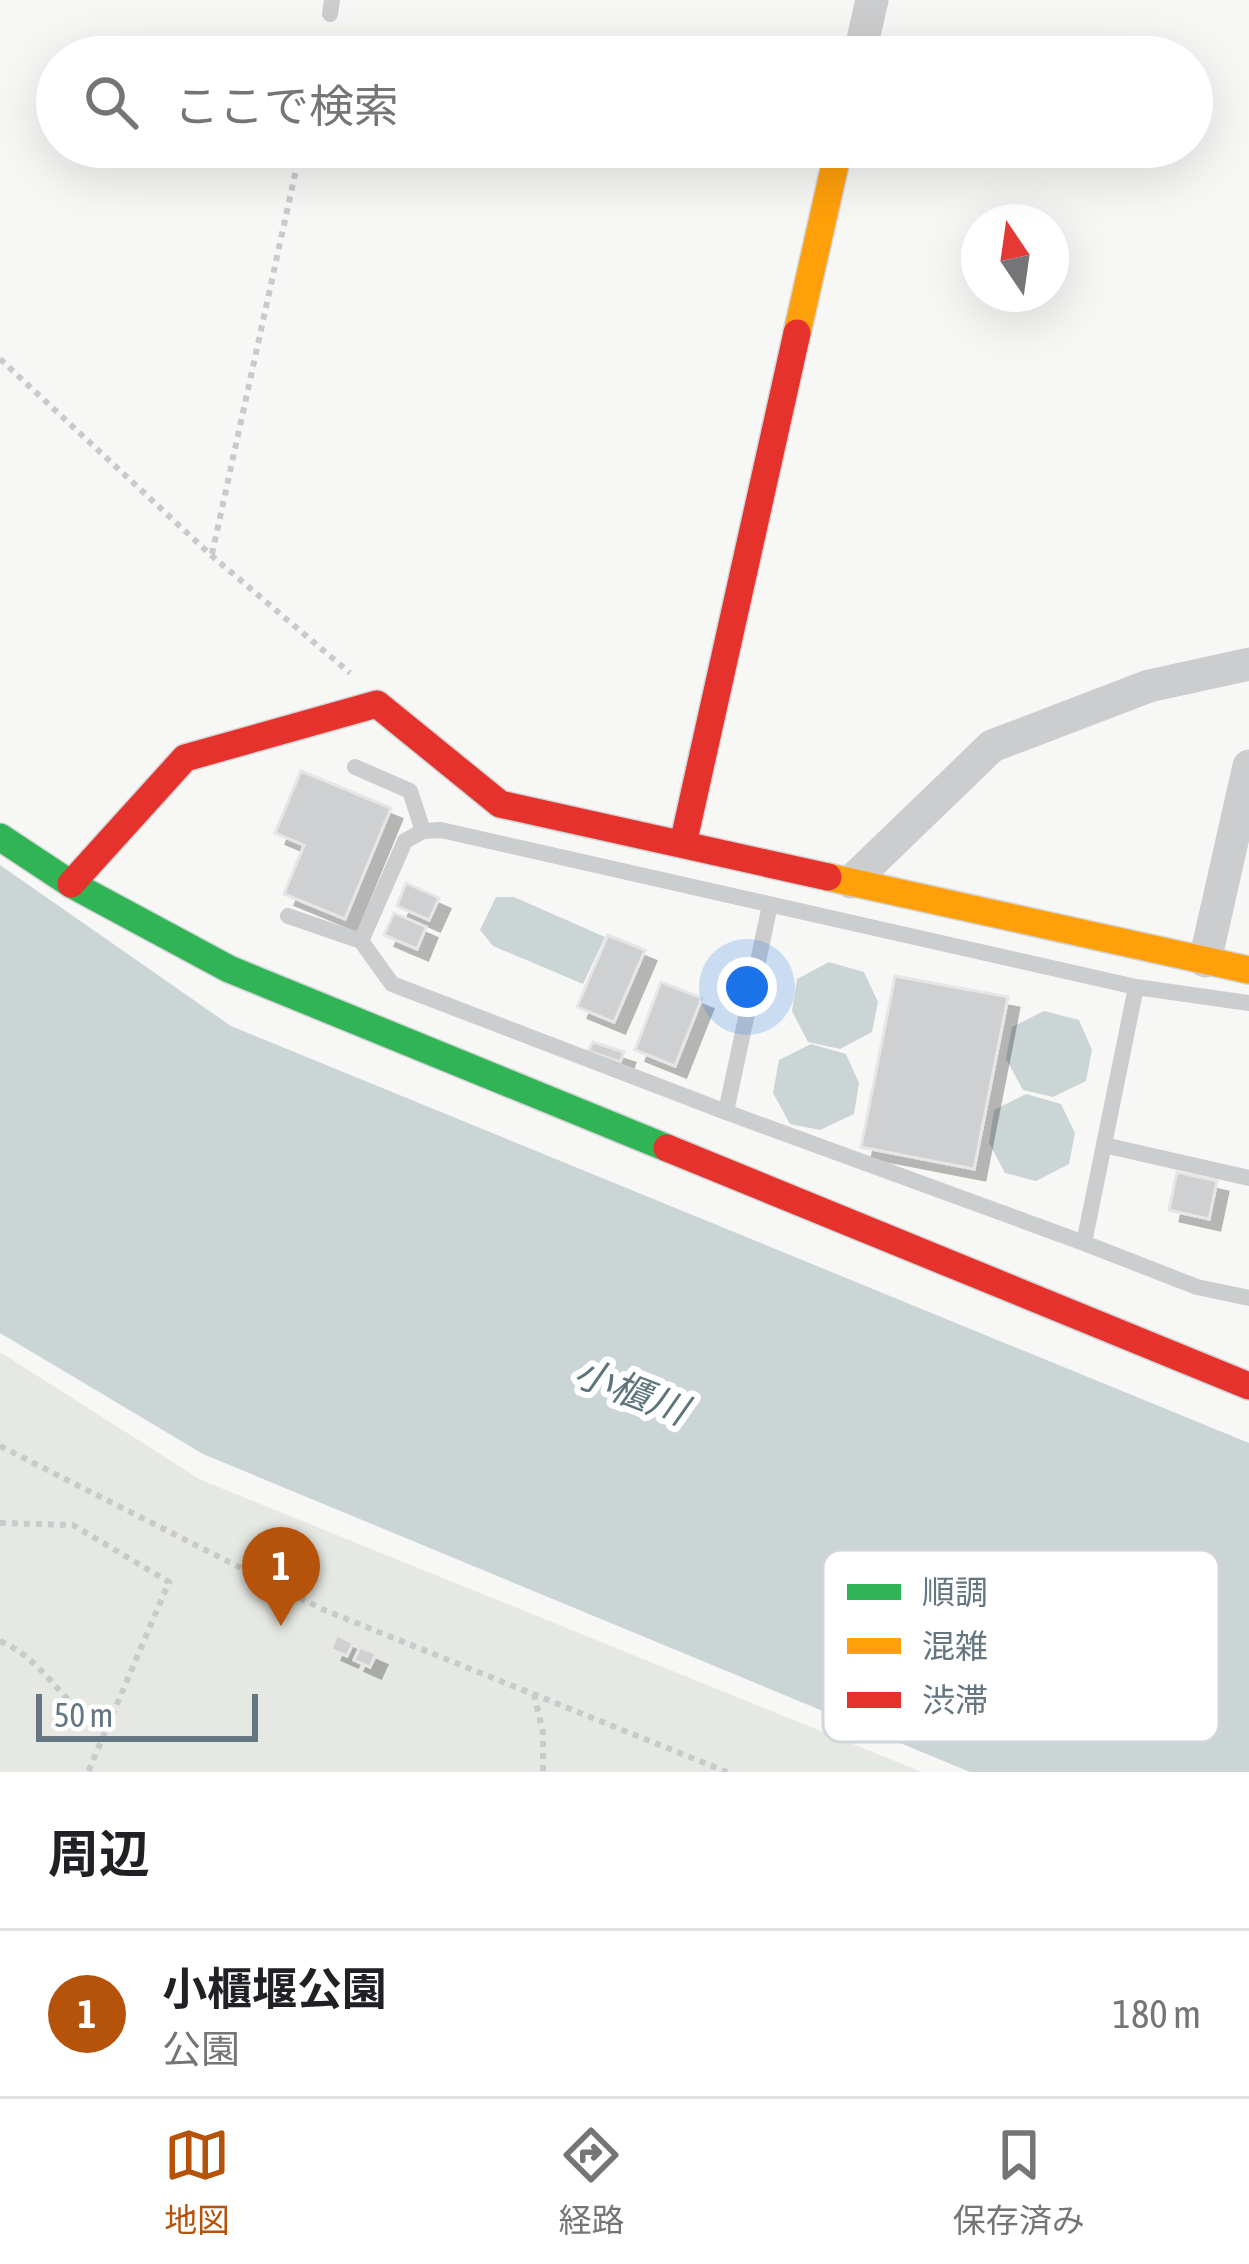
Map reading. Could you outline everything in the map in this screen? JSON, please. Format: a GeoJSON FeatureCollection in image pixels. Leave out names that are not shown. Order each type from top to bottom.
{"type":"FeatureCollection","features":[{"type":"Feature","properties":{"kind":"street"},"geometry":{"type":"LineString","coordinates":[[864,36],[872,0]]}},
{"type":"Feature","properties":{"kind":"street"},"geometry":{"type":"LineString","coordinates":[[683,844],[834,168]]}},
{"type":"Feature","properties":{"kind":"street"},"geometry":{"type":"LineString","coordinates":[[851,882],[992,746],[1149,686],[1249,664]]}},
{"type":"Feature","properties":{"kind":"street"},"geometry":{"type":"LineString","coordinates":[[70,884],[185,758],[377,704],[500,804],[1249,970]]}},
{"type":"Feature","properties":{"kind":"street"},"geometry":{"type":"LineString","coordinates":[[1204,961],[1249,766]]}},
{"type":"Feature","properties":{"kind":"street"},"geometry":{"type":"LineString","coordinates":[[0,837],[70,884],[229,969],[1249,1387]]}},
{"type":"Feature","properties":{"kind":"lane"},"geometry":{"type":"LineString","coordinates":[[355,767],[410,791],[423,831]]}},
{"type":"Feature","properties":{"kind":"lane"},"geometry":{"type":"LineString","coordinates":[[361,941],[404,842],[423,831],[441,830],[1136,987],[1249,1003]]}},
{"type":"Feature","properties":{"kind":"lane"},"geometry":{"type":"LineString","coordinates":[[726,1112],[770,905]]}},
{"type":"Feature","properties":{"kind":"lane"},"geometry":{"type":"LineString","coordinates":[[287,916],[361,941],[392,984],[1197,1287],[1249,1298]]}},
{"type":"Feature","properties":{"kind":"lane"},"geometry":{"type":"LineString","coordinates":[[1084,1243],[1136,987]]}},
{"type":"Feature","properties":{"kind":"lane"},"geometry":{"type":"LineString","coordinates":[[1104,1145],[1249,1178]]}},
{"type":"Feature","properties":{"kind":"path"},"geometry":{"type":"LineString","coordinates":[[212,556],[296,168]]}},
{"type":"Feature","properties":{"kind":"path"},"geometry":{"type":"LineString","coordinates":[[0,359],[212,556],[355,677],[377,704]]}},
{"type":"Feature","properties":{"kind":"path"},"geometry":{"type":"LineString","coordinates":[[0,1446],[324,1610],[727,1772]]}},
{"type":"Feature","properties":{"kind":"path"},"geometry":{"type":"LineString","coordinates":[[0,1523],[73,1526],[169,1582],[88,1772]]}},
{"type":"Feature","properties":{"kind":"path"},"geometry":{"type":"LineString","coordinates":[[0,1641],[24,1651],[71,1706],[108,1729]]}},
{"type":"Feature","properties":{"kind":"path"},"geometry":{"type":"LineString","coordinates":[[534,1694],[543,1733],[543,1772]]}},
{"type":"Feature","properties":{"kind":"shaded area"},"geometry":{"type":"Polygon","coordinates":[[[0,1352],[201,1480],[823,1732],[823,1742],[848,1742],[922,1772],[0,1772],[0,1352]]]}},
{"type":"Feature","properties":{"kind":"water","name":"小櫃川"},"geometry":{"type":"Polygon","coordinates":[[[0,865],[231,1026],[1249,1443],[1249,1772],[970,1772],[898,1742],[1219,1742],[1219,1550],[823,1550],[823,1711],[203,1454],[0,1333],[0,865]]]}},
{"type":"Feature","properties":{"kind":"water"},"geometry":{"type":"Polygon","coordinates":[[[496,897],[514,897],[605,937],[583,984],[493,946],[480,930],[496,897]]]}},
{"type":"Feature","properties":{"kind":"water"},"geometry":{"type":"Polygon","coordinates":[[[829,962],[864,972],[878,1002],[872,1032],[840,1049],[808,1042],[792,1011],[797,979],[829,962]]]}},
{"type":"Feature","properties":{"kind":"water"},"geometry":{"type":"Polygon","coordinates":[[[1044,1011],[1079,1020],[1092,1050],[1086,1081],[1053,1097],[1023,1090],[1006,1059],[1012,1027],[1044,1011]]]}},
{"type":"Feature","properties":{"kind":"water"},"geometry":{"type":"Polygon","coordinates":[[[811,1044],[846,1054],[859,1083],[854,1114],[820,1130],[790,1124],[773,1093],[779,1060],[811,1044]]]}},
{"type":"Feature","properties":{"kind":"water"},"geometry":{"type":"Polygon","coordinates":[[[1026,1094],[1061,1104],[1075,1133],[1069,1164],[1036,1181],[1005,1173],[989,1143],[994,1110],[1026,1094]]]}},
{"type":"Feature","properties":{"kind":"building"},"geometry":{"type":"Polygon","coordinates":[[[301,771],[391,808],[345,919],[284,894],[304,845],[275,833],[301,771]]]}},
{"type":"Feature","properties":{"kind":"building"},"geometry":{"type":"Polygon","coordinates":[[[406,883],[439,898],[429,920],[397,906],[406,883]]]}},
{"type":"Feature","properties":{"kind":"building"},"geometry":{"type":"Polygon","coordinates":[[[394,913],[426,927],[417,949],[384,935],[394,913]]]}},
{"type":"Feature","properties":{"kind":"building"},"geometry":{"type":"Polygon","coordinates":[[[608,935],[645,950],[614,1022],[577,1007],[608,935]]]}},
{"type":"Feature","properties":{"kind":"building"},"geometry":{"type":"Polygon","coordinates":[[[895,976],[1008,997],[974,1169],[861,1147],[895,976]]]}},
{"type":"Feature","properties":{"kind":"building"},"geometry":{"type":"Polygon","coordinates":[[[661,982],[702,998],[675,1066],[635,1050],[661,982]]]}},
{"type":"Feature","properties":{"kind":"building"},"geometry":{"type":"Polygon","coordinates":[[[593,1042],[624,1052],[620,1062],[588,1051],[593,1042]]]}},
{"type":"Feature","properties":{"kind":"building"},"geometry":{"type":"Polygon","coordinates":[[[1177,1172],[1217,1181],[1209,1219],[1169,1210],[1177,1172]]]}},
{"type":"Feature","properties":{"kind":"building"},"geometry":{"type":"Polygon","coordinates":[[[337,1635],[353,1643],[347,1656],[331,1649],[337,1635]]]}},
{"type":"Feature","properties":{"kind":"building"},"geometry":{"type":"Polygon","coordinates":[[[360,1647],[376,1654],[370,1667],[354,1660],[360,1647]]]}},
{"type":"Feature","properties":{"kind":"traffic: fast"},"geometry":{"type":"LineString","coordinates":[[0,837],[71,884],[229,969],[667,1148]]}},
{"type":"Feature","properties":{"kind":"traffic: slow"},"geometry":{"type":"LineString","coordinates":[[797,333],[834,168]]}},
{"type":"Feature","properties":{"kind":"traffic: slow"},"geometry":{"type":"LineString","coordinates":[[828,877],[1249,970]]}},
{"type":"Feature","properties":{"kind":"traffic: jam"},"geometry":{"type":"LineString","coordinates":[[683,844],[797,333]]}},
{"type":"Feature","properties":{"kind":"traffic: jam"},"geometry":{"type":"LineString","coordinates":[[71,884],[185,758],[377,704],[500,804],[828,877]]}},
{"type":"Feature","properties":{"kind":"traffic: jam"},"geometry":{"type":"LineString","coordinates":[[667,1148],[1249,1386]]}},
{"type":"Feature","properties":{"kind":"place","name":"小櫃堰公園"},"geometry":{"type":"Point","coordinates":[281,1626]}}]}
